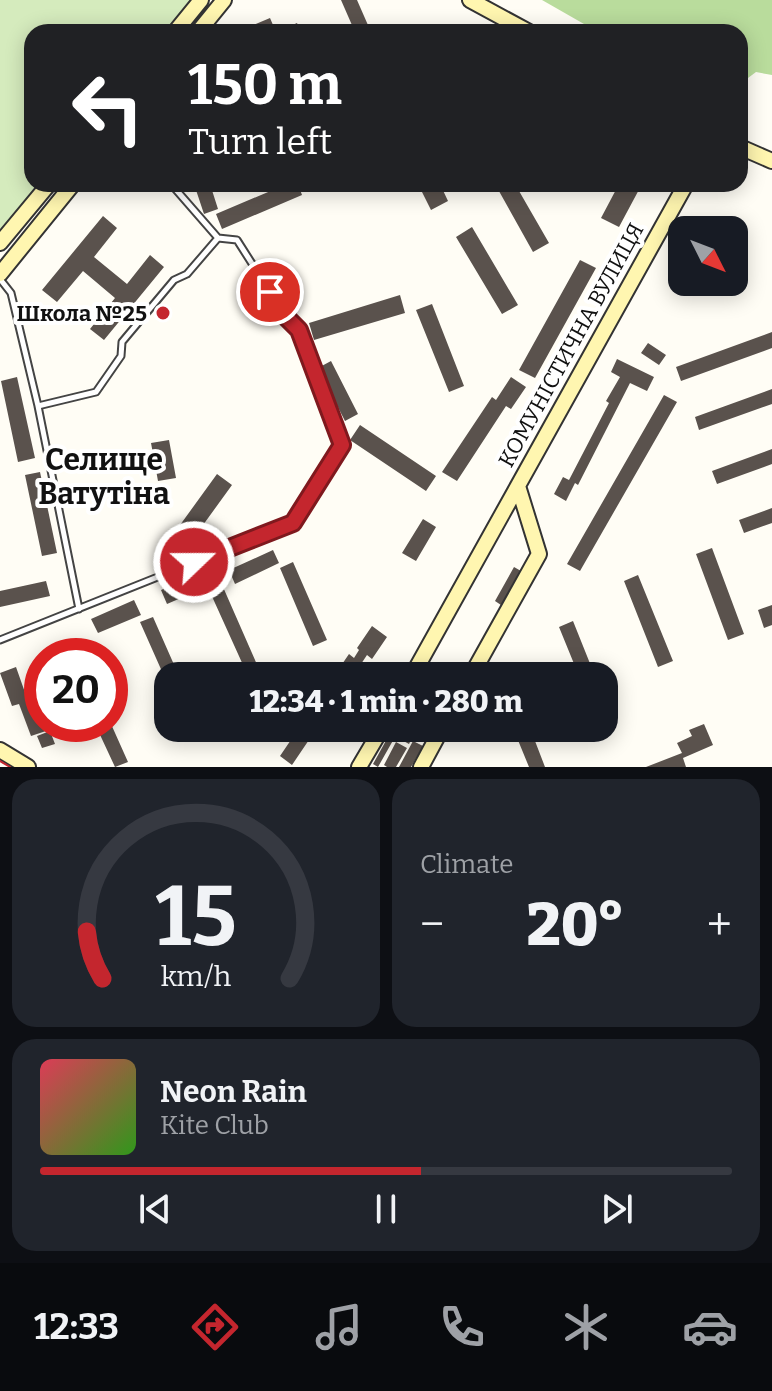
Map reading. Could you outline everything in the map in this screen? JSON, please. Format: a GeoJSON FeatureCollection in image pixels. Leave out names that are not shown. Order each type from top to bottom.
{"type":"FeatureCollection","features":[{"type":"Feature","properties":{"kind":"street"},"geometry":{"type":"LineString","coordinates":[[182,24],[201,0]]}},
{"type":"Feature","properties":{"kind":"street"},"geometry":{"type":"LineString","coordinates":[[204,24],[224,0]]}},
{"type":"Feature","properties":{"kind":"street"},"geometry":{"type":"LineString","coordinates":[[470,0],[514,24]]}},
{"type":"Feature","properties":{"kind":"street"},"geometry":{"type":"LineString","coordinates":[[748,150],[772,161]]}},
{"type":"Feature","properties":{"kind":"street"},"geometry":{"type":"LineString","coordinates":[[0,243],[42,192]]}},
{"type":"Feature","properties":{"kind":"street"},"geometry":{"type":"LineString","coordinates":[[0,276],[67,192]]}},
{"type":"Feature","properties":{"kind":"street","name":"КОМУНІСТИЧНА ВУЛИЦЯ"},"geometry":{"type":"LineString","coordinates":[[420,662],[682,192]]}},
{"type":"Feature","properties":{"kind":"street","name":"КОМУНІСТИЧНА ВУЛИЦЯ"},"geometry":{"type":"LineString","coordinates":[[479,662],[539,554],[518,486]]}},
{"type":"Feature","properties":{"kind":"street"},"geometry":{"type":"LineString","coordinates":[[359,767],[374,742]]}},
{"type":"Feature","properties":{"kind":"street"},"geometry":{"type":"LineString","coordinates":[[421,767],[434,742]]}},
{"type":"Feature","properties":{"kind":"street"},"geometry":{"type":"LineString","coordinates":[[0,750],[28,767]]}},
{"type":"Feature","properties":{"kind":"lane"},"geometry":{"type":"LineString","coordinates":[[0,640],[293,523],[342,445],[299,330],[286,317],[237,240],[218,238],[178,192]]}},
{"type":"Feature","properties":{"kind":"lane"},"geometry":{"type":"LineString","coordinates":[[38,406],[96,392],[121,356],[122,342],[174,280],[187,274],[218,238]]}},
{"type":"Feature","properties":{"kind":"lane"},"geometry":{"type":"LineString","coordinates":[[0,276],[11,293],[38,406],[79,609]]}},
{"type":"Feature","properties":{"kind":"green space"},"geometry":{"type":"Polygon","coordinates":[[[0,0],[195,0],[176,24],[24,24],[24,192],[37,192],[0,237],[0,0]]]}},
{"type":"Feature","properties":{"kind":"green space"},"geometry":{"type":"Polygon","coordinates":[[[542,0],[772,0],[772,75],[756,72],[748,78],[748,24],[584,24],[542,0]]]}},
{"type":"Feature","properties":{"kind":"building"},"geometry":{"type":"Polygon","coordinates":[[[341,0],[357,0],[368,24],[352,24],[341,0]]]}},
{"type":"Feature","properties":{"kind":"building"},"geometry":{"type":"Polygon","coordinates":[[[270,18],[273,24],[256,24],[270,18]]]}},
{"type":"Feature","properties":{"kind":"building"},"geometry":{"type":"Polygon","coordinates":[[[197,192],[213,192],[218,209],[204,214],[197,192]]]}},
{"type":"Feature","properties":{"kind":"building"},"geometry":{"type":"Polygon","coordinates":[[[268,192],[301,192],[302,195],[222,229],[216,214],[268,192]]]}},
{"type":"Feature","properties":{"kind":"building"},"geometry":{"type":"Polygon","coordinates":[[[422,192],[444,192],[448,201],[431,210],[422,192]]]}},
{"type":"Feature","properties":{"kind":"building"},"geometry":{"type":"Polygon","coordinates":[[[499,192],[520,192],[549,243],[533,252],[499,192]]]}},
{"type":"Feature","properties":{"kind":"building"},"geometry":{"type":"Polygon","coordinates":[[[615,192],[638,192],[619,227],[601,218],[615,192]]]}},
{"type":"Feature","properties":{"kind":"building"},"geometry":{"type":"Polygon","coordinates":[[[103,216],[117,228],[94,257],[127,284],[150,255],[164,267],[104,340],[90,329],[115,298],[83,271],[57,302],[42,290],[103,216]]]}},
{"type":"Feature","properties":{"kind":"building"},"geometry":{"type":"Polygon","coordinates":[[[472,227],[518,305],[502,314],[456,237],[472,227]]]}},
{"type":"Feature","properties":{"kind":"building"},"geometry":{"type":"Polygon","coordinates":[[[580,260],[596,268],[535,378],[519,370],[580,260]]]}},
{"type":"Feature","properties":{"kind":"building"},"geometry":{"type":"Polygon","coordinates":[[[400,295],[405,313],[314,340],[309,323],[400,295]]]}},
{"type":"Feature","properties":{"kind":"building"},"geometry":{"type":"Polygon","coordinates":[[[432,304],[464,386],[449,392],[416,310],[432,304]]]}},
{"type":"Feature","properties":{"kind":"building"},"geometry":{"type":"Polygon","coordinates":[[[772,332],[772,348],[681,381],[676,367],[772,332]]]}},
{"type":"Feature","properties":{"kind":"building"},"geometry":{"type":"Polygon","coordinates":[[[648,343],[666,355],[659,365],[641,353],[648,343]]]}},
{"type":"Feature","properties":{"kind":"building"},"geometry":{"type":"Polygon","coordinates":[[[617,359],[654,377],[647,391],[630,383],[578,485],[575,483],[566,501],[554,494],[563,477],[569,480],[609,403],[606,401],[620,377],[611,372],[617,359]]]}},
{"type":"Feature","properties":{"kind":"building"},"geometry":{"type":"Polygon","coordinates":[[[331,361],[358,414],[345,421],[318,368],[331,361]]]}},
{"type":"Feature","properties":{"kind":"building"},"geometry":{"type":"Polygon","coordinates":[[[17,377],[35,458],[18,462],[1,381],[17,377]]]}},
{"type":"Feature","properties":{"kind":"building"},"geometry":{"type":"Polygon","coordinates":[[[511,377],[526,387],[511,409],[506,406],[457,481],[442,472],[492,397],[496,400],[511,377]]]}},
{"type":"Feature","properties":{"kind":"building"},"geometry":{"type":"Polygon","coordinates":[[[772,389],[772,404],[699,430],[695,417],[772,389]]]}},
{"type":"Feature","properties":{"kind":"building"},"geometry":{"type":"Polygon","coordinates":[[[664,395],[677,402],[580,571],[567,564],[664,395]]]}},
{"type":"Feature","properties":{"kind":"building"},"geometry":{"type":"Polygon","coordinates":[[[360,425],[436,476],[426,491],[350,440],[360,425]]]}},
{"type":"Feature","properties":{"kind":"building"},"geometry":{"type":"Polygon","coordinates":[[[169,440],[176,478],[158,481],[151,443],[169,440]]]}},
{"type":"Feature","properties":{"kind":"building"},"geometry":{"type":"Polygon","coordinates":[[[772,449],[772,464],[717,484],[712,471],[772,449]]]}},
{"type":"Feature","properties":{"kind":"building"},"geometry":{"type":"Polygon","coordinates":[[[40,472],[57,553],[42,556],[25,475],[40,472]]]}},
{"type":"Feature","properties":{"kind":"building"},"geometry":{"type":"Polygon","coordinates":[[[217,474],[232,485],[190,543],[175,532],[217,474]]]}},
{"type":"Feature","properties":{"kind":"building"},"geometry":{"type":"Polygon","coordinates":[[[772,508],[772,523],[744,533],[739,520],[772,508]]]}},
{"type":"Feature","properties":{"kind":"building"},"geometry":{"type":"Polygon","coordinates":[[[423,519],[436,527],[416,561],[402,553],[423,519]]]}},
{"type":"Feature","properties":{"kind":"building"},"geometry":{"type":"Polygon","coordinates":[[[712,548],[744,634],[728,640],[696,554],[712,548]]]}},
{"type":"Feature","properties":{"kind":"building"},"geometry":{"type":"Polygon","coordinates":[[[273,550],[279,563],[235,584],[229,570],[273,550]]]}},
{"type":"Feature","properties":{"kind":"building"},"geometry":{"type":"Polygon","coordinates":[[[293,562],[327,640],[313,646],[280,568],[293,562]]]}},
{"type":"Feature","properties":{"kind":"building"},"geometry":{"type":"Polygon","coordinates":[[[514,567],[521,571],[501,605],[495,601],[514,567]]]}},
{"type":"Feature","properties":{"kind":"building"},"geometry":{"type":"Polygon","coordinates":[[[205,571],[211,585],[167,604],[161,590],[205,571]]]}},
{"type":"Feature","properties":{"kind":"building"},"geometry":{"type":"Polygon","coordinates":[[[638,575],[673,661],[658,667],[624,581],[638,575]]]}},
{"type":"Feature","properties":{"kind":"building"},"geometry":{"type":"Polygon","coordinates":[[[46,581],[50,596],[0,607],[0,591],[46,581]]]}},
{"type":"Feature","properties":{"kind":"building"},"geometry":{"type":"Polygon","coordinates":[[[223,587],[256,662],[242,662],[210,592],[223,587]]]}},
{"type":"Feature","properties":{"kind":"building"},"geometry":{"type":"Polygon","coordinates":[[[134,600],[141,615],[98,633],[91,619],[134,600]]]}},
{"type":"Feature","properties":{"kind":"building"},"geometry":{"type":"Polygon","coordinates":[[[772,605],[772,625],[764,628],[758,610],[772,605]]]}},
{"type":"Feature","properties":{"kind":"building"},"geometry":{"type":"Polygon","coordinates":[[[153,617],[173,662],[158,662],[140,622],[153,617]]]}},
{"type":"Feature","properties":{"kind":"building"},"geometry":{"type":"Polygon","coordinates":[[[573,621],[589,662],[573,662],[559,627],[573,621]]]}},
{"type":"Feature","properties":{"kind":"building"},"geometry":{"type":"Polygon","coordinates":[[[372,626],[387,637],[372,659],[367,655],[362,662],[344,662],[349,654],[354,658],[359,650],[357,648],[372,626]]]}},
{"type":"Feature","properties":{"kind":"building"},"geometry":{"type":"Polygon","coordinates":[[[16,667],[24,690],[24,717],[19,704],[12,706],[0,673],[16,667]]]}},
{"type":"Feature","properties":{"kind":"building"},"geometry":{"type":"Polygon","coordinates":[[[704,724],[713,745],[683,758],[686,767],[646,767],[682,753],[677,743],[692,736],[689,730],[704,724]]]}},
{"type":"Feature","properties":{"kind":"building"},"geometry":{"type":"Polygon","coordinates":[[[40,742],[54,742],[55,744],[42,748],[40,742]]]}},
{"type":"Feature","properties":{"kind":"building"},"geometry":{"type":"Polygon","coordinates":[[[103,742],[119,742],[128,762],[115,767],[103,742]]]}},
{"type":"Feature","properties":{"kind":"building"},"geometry":{"type":"Polygon","coordinates":[[[290,742],[308,742],[292,765],[280,756],[290,742]]]}},
{"type":"Feature","properties":{"kind":"building"},"geometry":{"type":"Polygon","coordinates":[[[385,742],[392,742],[378,767],[373,764],[385,742]]]}},
{"type":"Feature","properties":{"kind":"building"},"geometry":{"type":"Polygon","coordinates":[[[396,742],[407,748],[396,767],[384,765],[396,742]]]}},
{"type":"Feature","properties":{"kind":"building"},"geometry":{"type":"Polygon","coordinates":[[[412,742],[423,746],[411,767],[399,767],[412,742]]]}},
{"type":"Feature","properties":{"kind":"building"},"geometry":{"type":"Polygon","coordinates":[[[519,742],[535,742],[545,767],[529,767],[519,742]]]}},
{"type":"Feature","properties":{"kind":"tram line"},"geometry":{"type":"LineString","coordinates":[[0,761],[10,767]]}},
{"type":"Feature","properties":{"kind":"place","name":"Школа №25"},"geometry":{"type":"Point","coordinates":[163,313]}},
{"type":"Feature","properties":{"kind":"district","name":"Селище Ватутіна"},"geometry":{"type":"Point","coordinates":[104,477]}},
{"type":"Feature","properties":{"kind":"route"},"geometry":{"type":"LineString","coordinates":[[194,562],[293,523],[342,445],[299,330],[286,317],[270,292]]}}]}
